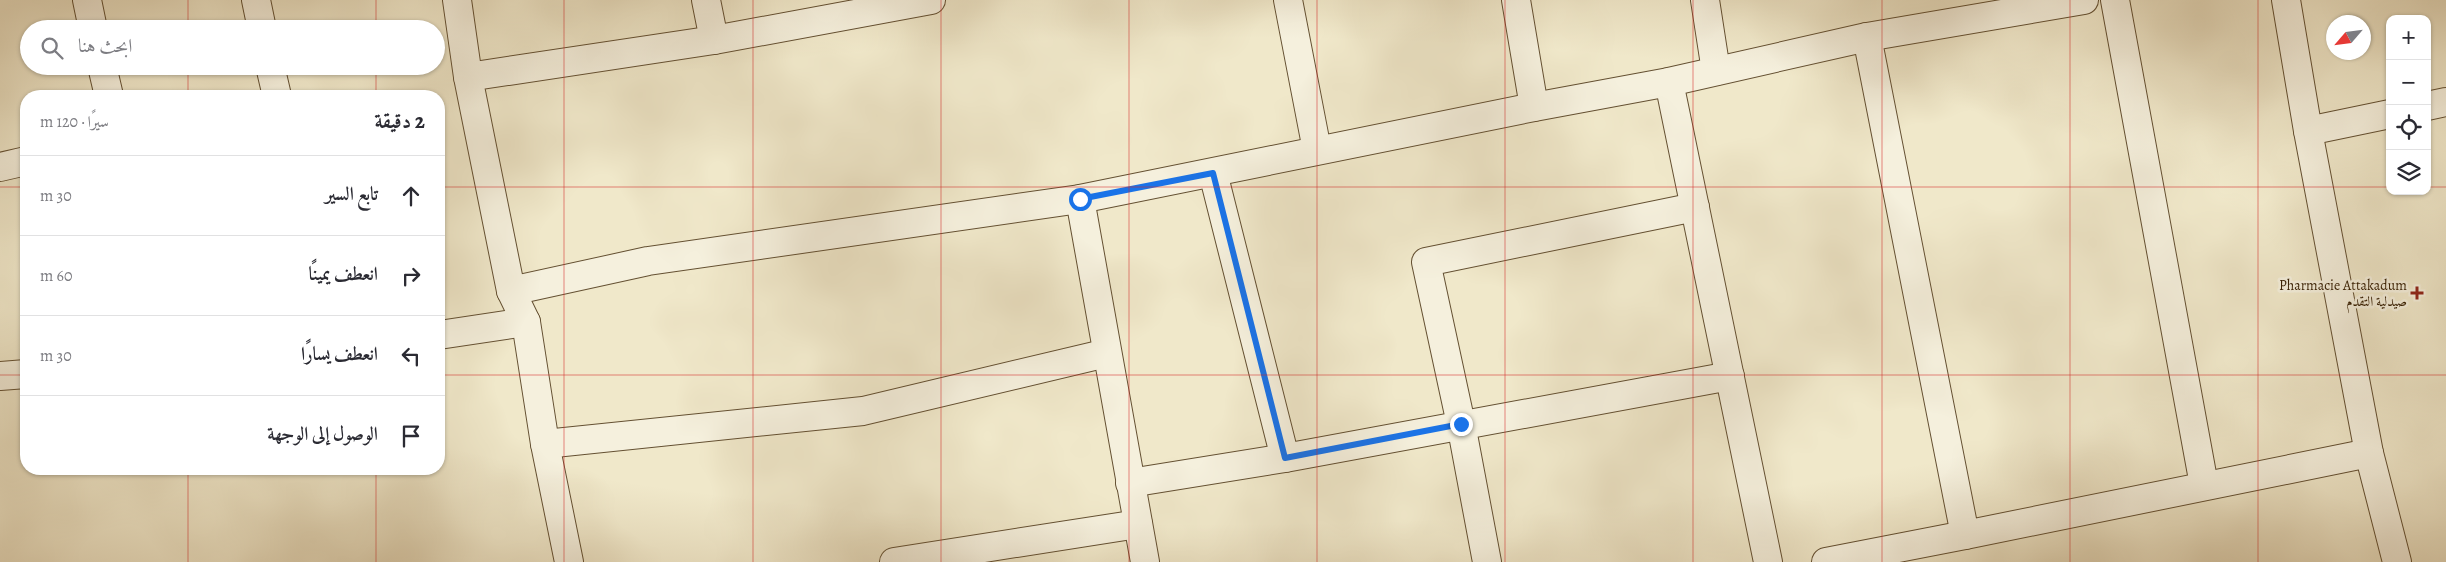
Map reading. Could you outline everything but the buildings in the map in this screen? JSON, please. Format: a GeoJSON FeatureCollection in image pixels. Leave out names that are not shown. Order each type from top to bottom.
{"type":"FeatureCollection","features":[{"type":"Feature","properties":{"kind":"street"},"geometry":{"type":"LineString","coordinates":[[87,0],[91,20]]}},
{"type":"Feature","properties":{"kind":"street"},"geometry":{"type":"LineString","coordinates":[[256,0],[260,20]]}},
{"type":"Feature","properties":{"kind":"street"},"geometry":{"type":"LineString","coordinates":[[457,0],[468,77],[511,291],[526,322],[545,444],[569,562]]}},
{"type":"Feature","properties":{"kind":"street"},"geometry":{"type":"LineString","coordinates":[[706,0],[714,40]]}},
{"type":"Feature","properties":{"kind":"street"},"geometry":{"type":"LineString","coordinates":[[468,77],[714,40],[931,0]]}},
{"type":"Feature","properties":{"kind":"street"},"geometry":{"type":"LineString","coordinates":[[1288,0],[1317,150]]}},
{"type":"Feature","properties":{"kind":"street"},"geometry":{"type":"LineString","coordinates":[[1516,0],[1534,107]]}},
{"type":"Feature","properties":{"kind":"street"},"geometry":{"type":"LineString","coordinates":[[1704,0],[1716,71]]}},
{"type":"Feature","properties":{"kind":"street"},"geometry":{"type":"LineString","coordinates":[[511,291],[648,261],[1080,199],[1317,150],[1669,82],[1867,38],[2084,0]]}},
{"type":"Feature","properties":{"kind":"street"},"geometry":{"type":"LineString","coordinates":[[2115,0],[2204,485]]}},
{"type":"Feature","properties":{"kind":"street"},"geometry":{"type":"LineString","coordinates":[[2286,0],[2308,131],[2369,453],[2397,562]]}},
{"type":"Feature","properties":{"kind":"street"},"geometry":{"type":"LineString","coordinates":[[1867,38],[1964,535]]}},
{"type":"Feature","properties":{"kind":"street"},"geometry":{"type":"LineString","coordinates":[[104,75],[108,90]]}},
{"type":"Feature","properties":{"kind":"street"},"geometry":{"type":"LineString","coordinates":[[272,75],[275,90]]}},
{"type":"Feature","properties":{"kind":"street"},"geometry":{"type":"LineString","coordinates":[[1669,82],[1768,562]]}},
{"type":"Feature","properties":{"kind":"street"},"geometry":{"type":"LineString","coordinates":[[2431,105],[2446,102]]}},
{"type":"Feature","properties":{"kind":"street"},"geometry":{"type":"LineString","coordinates":[[2308,131],[2386,115]]}},
{"type":"Feature","properties":{"kind":"street"},"geometry":{"type":"LineString","coordinates":[[0,167],[20,162]]}},
{"type":"Feature","properties":{"kind":"street"},"geometry":{"type":"LineString","coordinates":[[1213,173],[1285,458]]}},
{"type":"Feature","properties":{"kind":"street"},"geometry":{"type":"LineString","coordinates":[[1080,199],[1144,562]]}},
{"type":"Feature","properties":{"kind":"street"},"geometry":{"type":"LineString","coordinates":[[1486,562],[1461,424],[1426,262],[1695,207]]}},
{"type":"Feature","properties":{"kind":"street"},"geometry":{"type":"LineString","coordinates":[[445,335],[526,322]]}},
{"type":"Feature","properties":{"kind":"street"},"geometry":{"type":"LineString","coordinates":[[545,444],[863,411],[1107,353]]}},
{"type":"Feature","properties":{"kind":"street"},"geometry":{"type":"LineString","coordinates":[[0,376],[20,374]]}},
{"type":"Feature","properties":{"kind":"street"},"geometry":{"type":"LineString","coordinates":[[1130,483],[1285,458],[1461,424],[1730,376]]}},
{"type":"Feature","properties":{"kind":"street"},"geometry":{"type":"LineString","coordinates":[[1826,562],[2369,453]]}},
{"type":"Feature","properties":{"kind":"street"},"geometry":{"type":"LineString","coordinates":[[894,562],[1138,524]]}},
{"type":"Feature","properties":{"kind":"place","name":"Pharmacie Attakadum صيدلية التقدم"},"geometry":{"type":"Point","coordinates":[2417,293]}},
{"type":"Feature","properties":{"kind":"route"},"geometry":{"type":"LineString","coordinates":[[1080,199],[1213,173],[1285,458],[1461,424]]}}]}
